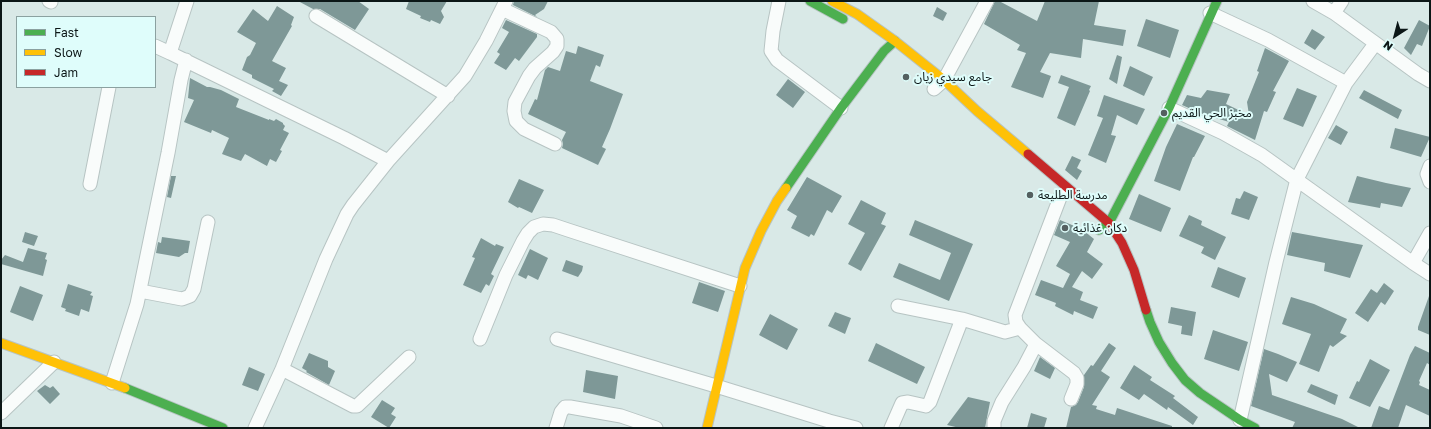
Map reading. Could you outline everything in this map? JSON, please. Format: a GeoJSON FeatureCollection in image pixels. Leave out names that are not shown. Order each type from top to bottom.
{"type":"FeatureCollection","features":[{"type":"Feature","properties":{"kind":"street"},"geometry":{"type":"LineString","coordinates":[[170,53],[187,1]]}},
{"type":"Feature","properties":{"kind":"street"},"geometry":{"type":"LineString","coordinates":[[778,1],[771,51],[777,60],[841,108]]}},
{"type":"Feature","properties":{"kind":"street"},"geometry":{"type":"LineString","coordinates":[[810,1],[854,19],[895,41],[944,80],[1108,222],[1122,243],[1134,270],[1150,322],[1159,342],[1172,364],[1185,380],[1200,393],[1240,420],[1255,428]]}},
{"type":"Feature","properties":{"kind":"street"},"geometry":{"type":"LineString","coordinates":[[832,1],[854,19]]}},
{"type":"Feature","properties":{"kind":"street"},"geometry":{"type":"LineString","coordinates":[[854,19],[862,1]]}},
{"type":"Feature","properties":{"kind":"street"},"geometry":{"type":"LineString","coordinates":[[934,90],[944,80],[988,1]]}},
{"type":"Feature","properties":{"kind":"street"},"geometry":{"type":"LineString","coordinates":[[1071,399],[1077,384],[1077,378],[1074,373],[1036,344],[1020,328],[1016,322],[1015,315],[1064,197],[1091,220],[1102,233],[1169,108],[1210,13],[1217,1]]}},
{"type":"Feature","properties":{"kind":"street"},"geometry":{"type":"LineString","coordinates":[[1313,1],[1334,13],[1375,44],[1418,74],[1430,80]]}},
{"type":"Feature","properties":{"kind":"street"},"geometry":{"type":"LineString","coordinates":[[1334,13],[1342,1]]}},
{"type":"Feature","properties":{"kind":"street"},"geometry":{"type":"LineString","coordinates":[[255,428],[282,369],[326,258],[347,214],[388,161],[448,96],[472,67],[504,5],[551,32],[557,39],[557,46],[529,76],[515,102],[514,111],[516,120],[524,129],[555,144]]}},
{"type":"Feature","properties":{"kind":"street"},"geometry":{"type":"LineString","coordinates":[[1210,13],[1268,40],[1346,83]]}},
{"type":"Feature","properties":{"kind":"street"},"geometry":{"type":"LineString","coordinates":[[316,16],[448,96]]}},
{"type":"Feature","properties":{"kind":"street"},"geometry":{"type":"LineString","coordinates":[[707,428],[740,286],[758,237],[776,201],[841,108],[884,51],[895,41]]}},
{"type":"Feature","properties":{"kind":"street"},"geometry":{"type":"LineString","coordinates":[[1240,420],[1276,262],[1297,179],[1346,83],[1375,44]]}},
{"type":"Feature","properties":{"kind":"street"},"geometry":{"type":"LineString","coordinates":[[156,46],[388,161]]}},
{"type":"Feature","properties":{"kind":"street"},"geometry":{"type":"LineString","coordinates":[[112,383],[134,315],[140,291],[186,60]]}},
{"type":"Feature","properties":{"kind":"street"},"geometry":{"type":"LineString","coordinates":[[90,184],[109,88]]}},
{"type":"Feature","properties":{"kind":"street"},"geometry":{"type":"LineString","coordinates":[[1169,108],[1223,133],[1262,155],[1430,274]]}},
{"type":"Feature","properties":{"kind":"street"},"geometry":{"type":"LineString","coordinates":[[1430,166],[1427,174],[1430,182]]}},
{"type":"Feature","properties":{"kind":"street"},"geometry":{"type":"LineString","coordinates":[[140,291],[182,299],[190,296],[194,289],[208,222]]}},
{"type":"Feature","properties":{"kind":"street"},"geometry":{"type":"LineString","coordinates":[[480,339],[506,275],[523,241],[534,227],[543,224],[553,225],[588,236],[740,286]]}},
{"type":"Feature","properties":{"kind":"street"},"geometry":{"type":"LineString","coordinates":[[1413,263],[1430,233]]}},
{"type":"Feature","properties":{"kind":"street"},"geometry":{"type":"LineString","coordinates":[[898,306],[962,319],[1005,332],[1020,328]]}},
{"type":"Feature","properties":{"kind":"street"},"geometry":{"type":"LineString","coordinates":[[891,428],[902,403],[908,402],[926,406],[930,402],[962,319]]}},
{"type":"Feature","properties":{"kind":"street"},"geometry":{"type":"LineString","coordinates":[[557,339],[856,428]]}},
{"type":"Feature","properties":{"kind":"street"},"geometry":{"type":"LineString","coordinates":[[1,343],[112,383],[223,428]]}},
{"type":"Feature","properties":{"kind":"street"},"geometry":{"type":"LineString","coordinates":[[994,428],[994,421],[1002,402],[1024,367],[1036,344]]}},
{"type":"Feature","properties":{"kind":"street"},"geometry":{"type":"LineString","coordinates":[[282,369],[353,406],[357,406],[409,357]]}},
{"type":"Feature","properties":{"kind":"street"},"geometry":{"type":"LineString","coordinates":[[1,413],[54,362]]}},
{"type":"Feature","properties":{"kind":"street"},"geometry":{"type":"LineString","coordinates":[[556,428],[561,412],[565,408],[570,407],[621,416],[656,428]]}},
{"type":"Feature","properties":{"kind":"building"},"geometry":{"type":"Polygon","coordinates":[[[298,1],[358,1],[369,9],[355,30],[320,9],[313,9],[298,1]]]}},
{"type":"Feature","properties":{"kind":"building"},"geometry":{"type":"Polygon","coordinates":[[[409,1],[447,1],[441,11],[444,17],[440,24],[431,20],[430,22],[420,18],[421,16],[406,9],[409,1]]]}},
{"type":"Feature","properties":{"kind":"building"},"geometry":{"type":"Polygon","coordinates":[[[514,1],[548,1],[544,9],[535,15],[537,17],[513,5],[514,1]]]}},
{"type":"Feature","properties":{"kind":"building"},"geometry":{"type":"Polygon","coordinates":[[[995,1],[999,1],[1037,21],[1045,1],[1099,1],[1094,25],[1126,30],[1123,46],[1083,39],[1081,58],[1050,53],[1040,72],[1051,76],[1043,98],[1011,87],[1026,53],[1017,50],[1020,45],[984,24],[995,1]]]}},
{"type":"Feature","properties":{"kind":"building"},"geometry":{"type":"Polygon","coordinates":[[[277,6],[294,17],[292,26],[272,61],[286,68],[279,81],[288,85],[281,96],[272,91],[274,89],[252,78],[252,75],[242,70],[247,57],[250,55],[256,43],[237,32],[253,9],[268,21],[277,6]]]}},
{"type":"Feature","properties":{"kind":"building"},"geometry":{"type":"Polygon","coordinates":[[[937,7],[947,13],[943,21],[933,16],[937,7]]]}},
{"type":"Feature","properties":{"kind":"building"},"geometry":{"type":"Polygon","coordinates":[[[1146,19],[1179,30],[1170,58],[1137,46],[1146,19]]]}},
{"type":"Feature","properties":{"kind":"building"},"geometry":{"type":"Polygon","coordinates":[[[506,20],[537,34],[537,37],[519,61],[515,58],[506,70],[494,63],[500,54],[497,52],[509,32],[502,28],[506,20]]]}},
{"type":"Feature","properties":{"kind":"building"},"geometry":{"type":"Polygon","coordinates":[[[1419,20],[1430,26],[1422,46],[1417,44],[1411,55],[1404,48],[1419,20]]]}},
{"type":"Feature","properties":{"kind":"building"},"geometry":{"type":"Polygon","coordinates":[[[1312,29],[1325,37],[1315,50],[1304,43],[1312,29]]]}},
{"type":"Feature","properties":{"kind":"building"},"geometry":{"type":"Polygon","coordinates":[[[578,46],[604,55],[600,67],[596,65],[590,81],[623,94],[602,147],[606,149],[598,165],[562,148],[562,140],[566,132],[528,114],[535,99],[537,100],[545,70],[548,67],[560,71],[566,51],[576,54],[578,46]]]}},
{"type":"Feature","properties":{"kind":"building"},"geometry":{"type":"Polygon","coordinates":[[[1265,48],[1289,61],[1273,91],[1276,92],[1267,112],[1264,111],[1255,140],[1227,126],[1229,122],[1200,113],[1182,105],[1187,95],[1201,98],[1207,90],[1230,94],[1226,104],[1249,115],[1247,102],[1259,72],[1257,71],[1265,48]]]}},
{"type":"Feature","properties":{"kind":"building"},"geometry":{"type":"Polygon","coordinates":[[[1117,55],[1122,57],[1117,84],[1109,79],[1117,55]]]}},
{"type":"Feature","properties":{"kind":"building"},"geometry":{"type":"Polygon","coordinates":[[[1130,66],[1153,77],[1144,96],[1123,86],[1130,66]]]}},
{"type":"Feature","properties":{"kind":"building"},"geometry":{"type":"Polygon","coordinates":[[[1061,75],[1091,86],[1075,126],[1057,118],[1069,87],[1058,83],[1061,75]]]}},
{"type":"Feature","properties":{"kind":"building"},"geometry":{"type":"Polygon","coordinates":[[[190,78],[207,87],[221,90],[239,99],[236,107],[269,120],[274,121],[276,119],[283,123],[285,126],[283,130],[289,133],[280,150],[282,151],[276,162],[270,159],[267,166],[245,154],[241,161],[222,154],[229,138],[212,130],[211,133],[184,122],[194,100],[188,98],[190,78]]]}},
{"type":"Feature","properties":{"kind":"building"},"geometry":{"type":"Polygon","coordinates":[[[788,79],[805,92],[793,108],[776,95],[788,79]]]}},
{"type":"Feature","properties":{"kind":"building"},"geometry":{"type":"Polygon","coordinates":[[[1297,88],[1317,96],[1303,127],[1283,119],[1297,88]]]}},
{"type":"Feature","properties":{"kind":"building"},"geometry":{"type":"Polygon","coordinates":[[[1364,90],[1402,110],[1398,119],[1359,98],[1364,90]]]}},
{"type":"Feature","properties":{"kind":"building"},"geometry":{"type":"Polygon","coordinates":[[[1104,95],[1145,109],[1137,125],[1117,115],[1111,135],[1116,136],[1106,163],[1088,155],[1103,118],[1097,116],[1104,95]]]}},
{"type":"Feature","properties":{"kind":"building"},"geometry":{"type":"Polygon","coordinates":[[[1177,124],[1205,136],[1193,157],[1180,191],[1154,181],[1166,147],[1177,124]]]}},
{"type":"Feature","properties":{"kind":"building"},"geometry":{"type":"Polygon","coordinates":[[[1336,125],[1348,132],[1341,145],[1328,138],[1336,125]]]}},
{"type":"Feature","properties":{"kind":"building"},"geometry":{"type":"Polygon","coordinates":[[[1395,128],[1430,137],[1421,157],[1390,148],[1395,128]]]}},
{"type":"Feature","properties":{"kind":"building"},"geometry":{"type":"Polygon","coordinates":[[[1072,156],[1081,160],[1077,168],[1082,171],[1077,180],[1065,170],[1072,156]]]}},
{"type":"Feature","properties":{"kind":"building"},"geometry":{"type":"Polygon","coordinates":[[[171,176],[176,176],[171,198],[167,197],[171,176]]]}},
{"type":"Feature","properties":{"kind":"building"},"geometry":{"type":"Polygon","coordinates":[[[1357,176],[1411,188],[1402,207],[1381,203],[1380,208],[1348,202],[1357,176]]]}},
{"type":"Feature","properties":{"kind":"building"},"geometry":{"type":"Polygon","coordinates":[[[807,177],[842,196],[832,213],[827,210],[814,236],[811,234],[809,237],[791,228],[797,216],[787,210],[807,177]]]}},
{"type":"Feature","properties":{"kind":"building"},"geometry":{"type":"Polygon","coordinates":[[[519,179],[544,190],[532,213],[519,207],[518,208],[508,202],[519,179]]]}},
{"type":"Feature","properties":{"kind":"building"},"geometry":{"type":"Polygon","coordinates":[[[1244,191],[1258,197],[1249,220],[1231,214],[1236,198],[1240,199],[1244,191]]]}},
{"type":"Feature","properties":{"kind":"building"},"geometry":{"type":"Polygon","coordinates":[[[1139,194],[1171,208],[1161,232],[1129,219],[1139,194]]]}},
{"type":"Feature","properties":{"kind":"building"},"geometry":{"type":"Polygon","coordinates":[[[861,200],[886,213],[881,224],[886,226],[861,271],[848,264],[865,233],[848,224],[861,200]]]}},
{"type":"Feature","properties":{"kind":"building"},"geometry":{"type":"Polygon","coordinates":[[[1189,215],[1202,221],[1201,225],[1226,237],[1215,260],[1201,253],[1204,247],[1179,236],[1189,215]]]}},
{"type":"Feature","properties":{"kind":"building"},"geometry":{"type":"Polygon","coordinates":[[[915,220],[973,244],[949,301],[893,277],[899,263],[940,280],[951,253],[909,235],[915,220]]]}},
{"type":"Feature","properties":{"kind":"building"},"geometry":{"type":"Polygon","coordinates":[[[1060,220],[1084,230],[1094,239],[1087,252],[1103,264],[1092,279],[1082,271],[1072,287],[1083,292],[1080,300],[1098,307],[1093,319],[1074,311],[1073,315],[1055,306],[1056,303],[1035,295],[1041,280],[1063,288],[1070,274],[1056,266],[1070,242],[1054,235],[1060,220]]]}},
{"type":"Feature","properties":{"kind":"building"},"geometry":{"type":"Polygon","coordinates":[[[25,232],[38,236],[34,246],[22,242],[25,232]]]}},
{"type":"Feature","properties":{"kind":"building"},"geometry":{"type":"Polygon","coordinates":[[[1292,232],[1363,245],[1350,278],[1324,271],[1325,263],[1287,255],[1292,232]]]}},
{"type":"Feature","properties":{"kind":"building"},"geometry":{"type":"Polygon","coordinates":[[[162,237],[190,241],[188,253],[185,253],[179,257],[156,253],[158,242],[161,243],[162,237]]]}},
{"type":"Feature","properties":{"kind":"building"},"geometry":{"type":"Polygon","coordinates":[[[481,238],[495,246],[496,244],[504,247],[491,274],[494,276],[489,286],[486,284],[481,293],[463,285],[475,258],[472,257],[481,238]]]}},
{"type":"Feature","properties":{"kind":"building"},"geometry":{"type":"Polygon","coordinates":[[[28,248],[47,253],[43,276],[1,264],[1,260],[5,255],[23,262],[28,248]]]}},
{"type":"Feature","properties":{"kind":"building"},"geometry":{"type":"Polygon","coordinates":[[[530,249],[548,258],[538,280],[528,275],[526,279],[518,275],[530,249]]]}},
{"type":"Feature","properties":{"kind":"building"},"geometry":{"type":"Polygon","coordinates":[[[566,260],[583,266],[578,277],[562,271],[566,260]]]}},
{"type":"Feature","properties":{"kind":"building"},"geometry":{"type":"Polygon","coordinates":[[[1218,267],[1246,278],[1239,298],[1211,287],[1218,267]]]}},
{"type":"Feature","properties":{"kind":"building"},"geometry":{"type":"Polygon","coordinates":[[[699,282],[725,291],[718,312],[692,303],[699,282]]]}},
{"type":"Feature","properties":{"kind":"building"},"geometry":{"type":"Polygon","coordinates":[[[1384,283],[1394,291],[1385,305],[1381,302],[1368,322],[1355,313],[1371,289],[1377,293],[1384,283]]]}},
{"type":"Feature","properties":{"kind":"building"},"geometry":{"type":"Polygon","coordinates":[[[68,284],[92,292],[90,295],[93,296],[89,312],[81,309],[79,316],[65,311],[66,309],[61,307],[68,284]]]}},
{"type":"Feature","properties":{"kind":"building"},"geometry":{"type":"Polygon","coordinates":[[[20,286],[43,295],[33,321],[10,312],[20,286]]]}},
{"type":"Feature","properties":{"kind":"building"},"geometry":{"type":"Polygon","coordinates":[[[1430,296],[1430,335],[1418,330],[1430,296]]]}},
{"type":"Feature","properties":{"kind":"building"},"geometry":{"type":"Polygon","coordinates":[[[1291,297],[1314,304],[1347,319],[1340,333],[1347,336],[1333,347],[1330,345],[1319,372],[1299,364],[1311,334],[1282,324],[1291,297]]]}},
{"type":"Feature","properties":{"kind":"building"},"geometry":{"type":"Polygon","coordinates":[[[1171,307],[1196,312],[1192,336],[1181,334],[1182,326],[1168,323],[1171,307]]]}},
{"type":"Feature","properties":{"kind":"building"},"geometry":{"type":"Polygon","coordinates":[[[835,312],[851,318],[845,334],[828,326],[835,312]]]}},
{"type":"Feature","properties":{"kind":"building"},"geometry":{"type":"Polygon","coordinates":[[[770,314],[798,329],[787,350],[759,335],[770,314]]]}},
{"type":"Feature","properties":{"kind":"building"},"geometry":{"type":"Polygon","coordinates":[[[1213,330],[1248,342],[1239,371],[1204,359],[1213,330]]]}},
{"type":"Feature","properties":{"kind":"building"},"geometry":{"type":"Polygon","coordinates":[[[876,343],[925,367],[917,384],[868,361],[876,343]]]}},
{"type":"Feature","properties":{"kind":"building"},"geometry":{"type":"Polygon","coordinates":[[[1109,343],[1116,348],[1101,371],[1110,377],[1092,405],[1097,406],[1096,409],[1115,415],[1117,408],[1172,426],[1172,428],[1066,428],[1071,407],[1076,405],[1078,402],[1084,387],[1084,375],[1091,365],[1093,366],[1109,343]]]}},
{"type":"Feature","properties":{"kind":"building"},"geometry":{"type":"Polygon","coordinates":[[[1415,346],[1430,353],[1430,365],[1427,363],[1419,381],[1419,385],[1430,390],[1430,416],[1406,405],[1398,428],[1371,428],[1379,406],[1389,410],[1410,355],[1415,346]]]}},
{"type":"Feature","properties":{"kind":"building"},"geometry":{"type":"Polygon","coordinates":[[[1264,349],[1297,362],[1287,382],[1269,374],[1272,395],[1342,419],[1360,428],[1292,428],[1295,422],[1251,406],[1264,349]]]}},
{"type":"Feature","properties":{"kind":"building"},"geometry":{"type":"Polygon","coordinates":[[[309,353],[328,361],[328,367],[335,371],[329,385],[306,372],[307,371],[302,368],[309,353]]]}},
{"type":"Feature","properties":{"kind":"building"},"geometry":{"type":"Polygon","coordinates":[[[1040,357],[1055,368],[1050,379],[1034,371],[1040,357]]]}},
{"type":"Feature","properties":{"kind":"building"},"geometry":{"type":"Polygon","coordinates":[[[1370,359],[1390,370],[1370,407],[1349,398],[1357,381],[1359,382],[1370,359]]]}},
{"type":"Feature","properties":{"kind":"building"},"geometry":{"type":"Polygon","coordinates":[[[1134,365],[1152,377],[1150,380],[1175,396],[1173,398],[1198,417],[1193,425],[1168,407],[1167,410],[1144,394],[1139,400],[1120,388],[1134,365]]]}},
{"type":"Feature","properties":{"kind":"building"},"geometry":{"type":"Polygon","coordinates":[[[249,367],[265,374],[258,391],[242,385],[249,367]]]}},
{"type":"Feature","properties":{"kind":"building"},"geometry":{"type":"Polygon","coordinates":[[[586,370],[618,376],[615,399],[583,392],[586,370]]]}},
{"type":"Feature","properties":{"kind":"building"},"geometry":{"type":"Polygon","coordinates":[[[1311,384],[1338,395],[1335,405],[1307,392],[1311,384]]]}},
{"type":"Feature","properties":{"kind":"building"},"geometry":{"type":"Polygon","coordinates":[[[45,385],[50,388],[53,386],[60,394],[50,404],[37,391],[45,385]]]}},
{"type":"Feature","properties":{"kind":"building"},"geometry":{"type":"Polygon","coordinates":[[[968,397],[990,402],[985,428],[960,428],[947,425],[968,397]]]}},
{"type":"Feature","properties":{"kind":"building"},"geometry":{"type":"Polygon","coordinates":[[[382,400],[395,408],[391,414],[396,417],[389,428],[371,417],[382,400]]]}},
{"type":"Feature","properties":{"kind":"building"},"geometry":{"type":"Polygon","coordinates":[[[1031,413],[1047,418],[1044,428],[1027,428],[1031,413]]]}},
{"type":"Feature","properties":{"kind":"traffic: fast"},"geometry":{"type":"LineString","coordinates":[[810,1],[843,19]]}},
{"type":"Feature","properties":{"kind":"traffic: fast"},"geometry":{"type":"LineString","coordinates":[[1099,230],[1109,223],[1169,108],[1217,1]]}},
{"type":"Feature","properties":{"kind":"traffic: fast"},"geometry":{"type":"LineString","coordinates":[[786,188],[841,108],[884,51],[895,41]]}},
{"type":"Feature","properties":{"kind":"traffic: fast"},"geometry":{"type":"LineString","coordinates":[[1146,310],[1159,342],[1185,380],[1200,393],[1240,420],[1255,428]]}},
{"type":"Feature","properties":{"kind":"traffic: fast"},"geometry":{"type":"LineString","coordinates":[[125,388],[223,428]]}},
{"type":"Feature","properties":{"kind":"traffic: slow"},"geometry":{"type":"LineString","coordinates":[[832,1],[857,14],[895,41],[944,80],[977,111],[1028,154]]}},
{"type":"Feature","properties":{"kind":"traffic: slow"},"geometry":{"type":"LineString","coordinates":[[707,428],[745,268],[761,231],[777,201],[786,188]]}},
{"type":"Feature","properties":{"kind":"traffic: slow"},"geometry":{"type":"LineString","coordinates":[[1,343],[125,388]]}},
{"type":"Feature","properties":{"kind":"traffic: jam"},"geometry":{"type":"LineString","coordinates":[[1028,154],[1109,223],[1122,243],[1134,270],[1146,310]]}},
{"type":"Feature","properties":{"kind":"place","name":"جامع سيدي زيان"},"geometry":{"type":"Point","coordinates":[906,77]}},
{"type":"Feature","properties":{"kind":"place","name":"مخبز الحي القديم"},"geometry":{"type":"Point","coordinates":[1164,113]}},
{"type":"Feature","properties":{"kind":"place","name":"مدرسة الطليعة"},"geometry":{"type":"Point","coordinates":[1030,195]}},
{"type":"Feature","properties":{"kind":"place","name":"دكان غذائية"},"geometry":{"type":"Point","coordinates":[1065,228]}}]}
